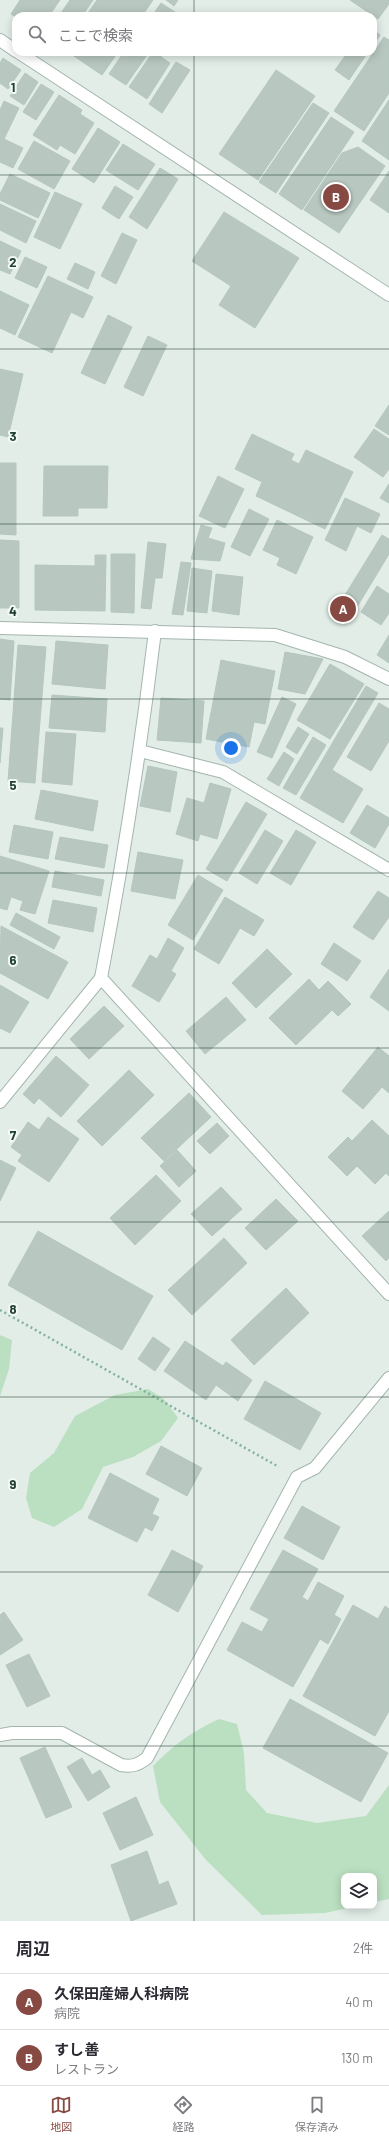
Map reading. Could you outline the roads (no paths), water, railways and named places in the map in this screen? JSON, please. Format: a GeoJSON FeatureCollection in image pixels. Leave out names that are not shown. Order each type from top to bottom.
{"type":"FeatureCollection","features":[{"type":"Feature","properties":{"kind":"street"},"geometry":{"type":"LineString","coordinates":[[0,40],[12,48]]}},
{"type":"Feature","properties":{"kind":"street"},"geometry":{"type":"LineString","coordinates":[[25,56],[389,295]]}},
{"type":"Feature","properties":{"kind":"street"},"geometry":{"type":"LineString","coordinates":[[0,628],[155,630],[275,635],[345,656],[389,679]]}},
{"type":"Feature","properties":{"kind":"street"},"geometry":{"type":"LineString","coordinates":[[0,1102],[101,978],[125,851],[140,751],[155,630]]}},
{"type":"Feature","properties":{"kind":"street"},"geometry":{"type":"LineString","coordinates":[[140,751],[223,772],[389,870]]}},
{"type":"Feature","properties":{"kind":"street"},"geometry":{"type":"LineString","coordinates":[[101,978],[389,1294]]}},
{"type":"Feature","properties":{"kind":"street"},"geometry":{"type":"LineString","coordinates":[[0,1736],[12,1733],[62,1733],[121,1765],[138,1765],[147,1758],[297,1477],[315,1468],[389,1378]]}},
{"type":"Feature","properties":{"kind":"place","name":"すし善"},"geometry":{"type":"Point","coordinates":[336,197]}},
{"type":"Feature","properties":{"kind":"place","name":"久保田産婦人科病院"},"geometry":{"type":"Point","coordinates":[343,609]}}]}
